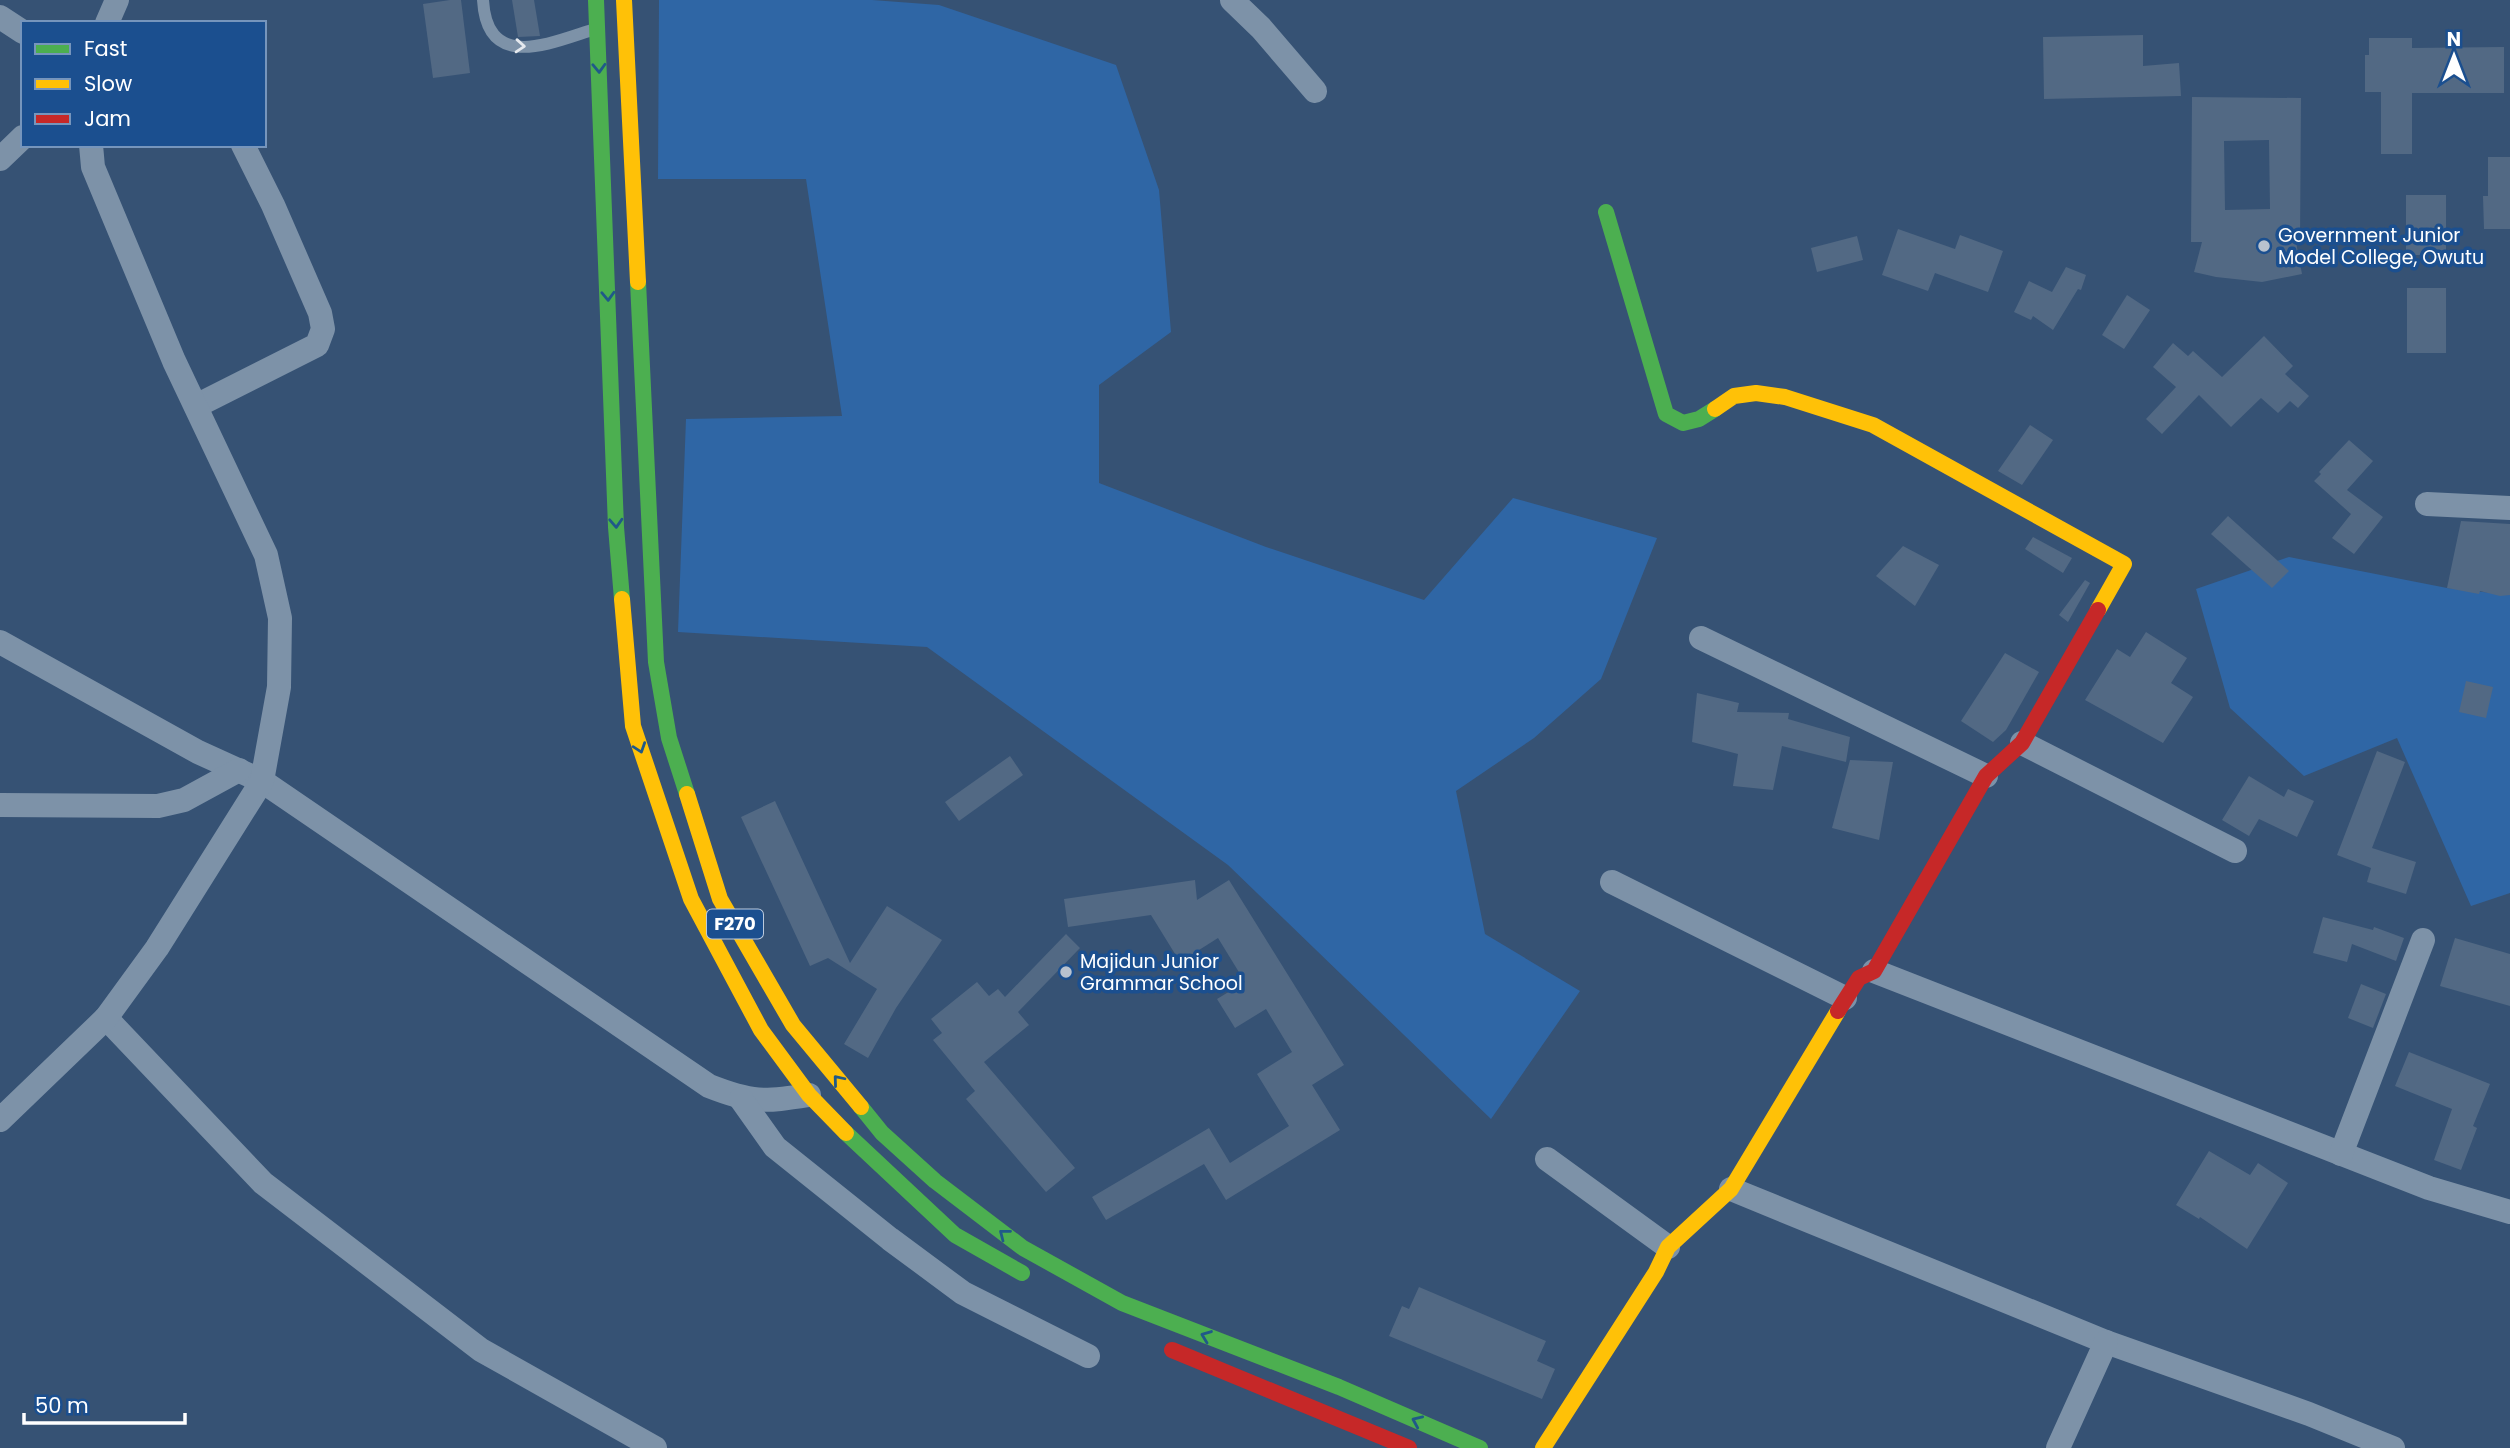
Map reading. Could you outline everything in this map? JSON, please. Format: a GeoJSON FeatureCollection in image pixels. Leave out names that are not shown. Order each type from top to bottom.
{"type":"FeatureCollection","features":[{"type":"Feature","properties":{"kind":"main road","name":"F270"},"geometry":{"type":"LineString","coordinates":[[596,0],[617,527],[633,726],[691,899],[761,1030],[809,1095],[859,1146],[955,1235],[1040,1283]]}},
{"type":"Feature","properties":{"kind":"main road","name":"F270"},"geometry":{"type":"LineString","coordinates":[[624,0],[656,662],[668,738],[720,899],[793,1025],[882,1133],[946,1189],[1023,1248],[1122,1303],[1339,1387],[1480,1448]]}},
{"type":"Feature","properties":{"kind":"main road"},"geometry":{"type":"LineString","coordinates":[[1542,1448],[1656,1272],[1668,1247],[1731,1189],[1845,998],[1859,978],[1874,971],[1986,776],[2022,743],[2124,564],[1873,425],[1825,408],[1786,397],[1756,393],[1734,396],[1699,419],[1683,423],[1666,414],[1606,212]]}},
{"type":"Feature","properties":{"kind":"main road"},"geometry":{"type":"LineString","coordinates":[[1163,1346],[1409,1448]]}},
{"type":"Feature","properties":{"kind":"main road"},"geometry":{"type":"LineString","coordinates":[[1328,1414],[1339,1387]]}},
{"type":"Feature","properties":{"kind":"street"},"geometry":{"type":"LineString","coordinates":[[108,21],[117,0]]}},
{"type":"Feature","properties":{"kind":"street"},"geometry":{"type":"LineString","coordinates":[[1232,0],[1261,28],[1315,91]]}},
{"type":"Feature","properties":{"kind":"street"},"geometry":{"type":"LineString","coordinates":[[0,17],[21,31]]}},
{"type":"Feature","properties":{"kind":"street"},"geometry":{"type":"LineString","coordinates":[[0,159],[21,139]]}},
{"type":"Feature","properties":{"kind":"street"},"geometry":{"type":"LineString","coordinates":[[0,1120],[106,1018],[158,948],[262,781],[279,687],[280,618],[266,555],[196,405],[93,167],[91,147]]}},
{"type":"Feature","properties":{"kind":"street"},"geometry":{"type":"LineString","coordinates":[[196,405],[317,345],[323,329],[315,301],[244,147]]}},
{"type":"Feature","properties":{"kind":"street"},"geometry":{"type":"LineString","coordinates":[[2427,504],[2510,509]]}},
{"type":"Feature","properties":{"kind":"street"},"geometry":{"type":"LineString","coordinates":[[1702,638],[1986,776]]}},
{"type":"Feature","properties":{"kind":"street"},"geometry":{"type":"LineString","coordinates":[[0,642],[198,752],[262,781],[709,1086],[741,1098],[771,1101],[809,1095]]}},
{"type":"Feature","properties":{"kind":"street"},"geometry":{"type":"LineString","coordinates":[[2022,743],[2235,851]]}},
{"type":"Feature","properties":{"kind":"street"},"geometry":{"type":"LineString","coordinates":[[0,805],[158,806],[184,800],[239,770]]}},
{"type":"Feature","properties":{"kind":"street"},"geometry":{"type":"LineString","coordinates":[[1612,882],[1845,998]]}},
{"type":"Feature","properties":{"kind":"street"},"geometry":{"type":"LineString","coordinates":[[2340,1154],[2423,940]]}},
{"type":"Feature","properties":{"kind":"street"},"geometry":{"type":"LineString","coordinates":[[1874,971],[2429,1188],[2510,1212]]}},
{"type":"Feature","properties":{"kind":"street"},"geometry":{"type":"LineString","coordinates":[[106,1018],[263,1182],[305,1216],[481,1350],[654,1448]]}},
{"type":"Feature","properties":{"kind":"street"},"geometry":{"type":"LineString","coordinates":[[741,1098],[775,1147],[890,1239],[964,1293],[1087,1356]]}},
{"type":"Feature","properties":{"kind":"street"},"geometry":{"type":"LineString","coordinates":[[1547,1160],[1668,1247]]}},
{"type":"Feature","properties":{"kind":"street"},"geometry":{"type":"LineString","coordinates":[[1731,1189],[2106,1342],[2309,1414],[2393,1448]]}},
{"type":"Feature","properties":{"kind":"street"},"geometry":{"type":"LineString","coordinates":[[2058,1448],[2106,1342]]}},
{"type":"Feature","properties":{"kind":"lane"},"geometry":{"type":"LineString","coordinates":[[483,0],[489,31],[503,44],[523,49],[597,29]]}},
{"type":"Feature","properties":{"kind":"shaded area"},"geometry":{"type":"Polygon","coordinates":[[[659,0],[872,0],[939,5],[1116,65],[1159,190],[1171,332],[1099,385],[1099,483],[1266,547],[1424,600],[1513,498],[1657,538],[1601,679],[1534,738],[1456,791],[1485,934],[1580,991],[1491,1119],[1228,865],[927,647],[678,632],[686,419],[842,416],[806,179],[658,179],[659,0]]]}},
{"type":"Feature","properties":{"kind":"shaded area"},"geometry":{"type":"Polygon","coordinates":[[[2289,557],[2447,588],[2510,595],[2510,893],[2471,906],[2397,738],[2304,776],[2230,708],[2196,589],[2289,557]]]}},
{"type":"Feature","properties":{"kind":"building"},"geometry":{"type":"Polygon","coordinates":[[[461,0],[470,73],[433,78],[423,4],[461,0]]]}},
{"type":"Feature","properties":{"kind":"building"},"geometry":{"type":"Polygon","coordinates":[[[512,0],[534,0],[540,36],[518,37],[512,0]]]}},
{"type":"Feature","properties":{"kind":"building"},"geometry":{"type":"Polygon","coordinates":[[[2143,35],[2143,66],[2179,63],[2181,96],[2044,99],[2043,37],[2143,35]]]}},
{"type":"Feature","properties":{"kind":"building"},"geometry":{"type":"Polygon","coordinates":[[[2369,38],[2412,38],[2412,48],[2504,47],[2504,93],[2412,93],[2412,154],[2381,154],[2381,92],[2365,92],[2365,55],[2369,55],[2369,38]]]}},
{"type":"Feature","properties":{"kind":"building"},"geometry":{"type":"Polygon","coordinates":[[[2192,97],[2301,98],[2300,242],[2296,242],[2302,274],[2262,282],[2194,272],[2202,242],[2191,242],[2192,97]],[[2269,140],[2224,141],[2225,210],[2270,209],[2269,140]]]}},
{"type":"Feature","properties":{"kind":"building"},"geometry":{"type":"Polygon","coordinates":[[[2488,157],[2510,157],[2510,229],[2484,229],[2483,196],[2488,196],[2488,157]]]}},
{"type":"Feature","properties":{"kind":"building"},"geometry":{"type":"Polygon","coordinates":[[[2406,195],[2446,195],[2446,255],[2406,255],[2406,195]]]}},
{"type":"Feature","properties":{"kind":"building"},"geometry":{"type":"Polygon","coordinates":[[[1898,229],[1955,249],[1960,235],[2003,251],[1988,292],[1935,273],[1928,291],[1882,275],[1898,229]]]}},
{"type":"Feature","properties":{"kind":"building"},"geometry":{"type":"Polygon","coordinates":[[[1857,236],[1863,260],[1817,272],[1811,248],[1857,236]]]}},
{"type":"Feature","properties":{"kind":"building"},"geometry":{"type":"Polygon","coordinates":[[[2066,267],[2086,275],[2081,290],[2078,289],[2053,330],[2033,316],[2031,320],[2014,312],[2029,281],[2052,292],[2066,267]]]}},
{"type":"Feature","properties":{"kind":"building"},"geometry":{"type":"Polygon","coordinates":[[[2407,288],[2446,288],[2446,353],[2407,353],[2407,288]]]}},
{"type":"Feature","properties":{"kind":"building"},"geometry":{"type":"Polygon","coordinates":[[[2127,295],[2150,310],[2124,349],[2102,335],[2127,295]]]}},
{"type":"Feature","properties":{"kind":"building"},"geometry":{"type":"Polygon","coordinates":[[[2264,336],[2293,366],[2285,374],[2309,396],[2298,408],[2290,401],[2278,413],[2261,398],[2231,427],[2199,395],[2162,434],[2146,419],[2176,387],[2153,367],[2173,343],[2188,356],[2193,351],[2222,377],[2264,336]]]}},
{"type":"Feature","properties":{"kind":"building"},"geometry":{"type":"Polygon","coordinates":[[[2030,425],[2053,440],[2022,485],[1998,471],[2030,425]]]}},
{"type":"Feature","properties":{"kind":"building"},"geometry":{"type":"Polygon","coordinates":[[[2349,440],[2373,461],[2347,490],[2383,517],[2354,554],[2332,538],[2351,514],[2314,481],[2349,440]]]}},
{"type":"Feature","properties":{"kind":"building"},"geometry":{"type":"Polygon","coordinates":[[[2228,516],[2289,571],[2272,588],[2211,534],[2228,516]]]}},
{"type":"Feature","properties":{"kind":"building"},"geometry":{"type":"Polygon","coordinates":[[[2461,521],[2510,524],[2510,595],[2500,596],[2480,591],[2479,594],[2447,588],[2461,521]]]}},
{"type":"Feature","properties":{"kind":"building"},"geometry":{"type":"Polygon","coordinates":[[[2033,537],[2072,558],[2063,573],[2025,549],[2033,537]]]}},
{"type":"Feature","properties":{"kind":"building"},"geometry":{"type":"Polygon","coordinates":[[[1903,546],[1939,565],[1915,606],[1876,576],[1903,546]]]}},
{"type":"Feature","properties":{"kind":"building"},"geometry":{"type":"Polygon","coordinates":[[[2085,580],[2090,583],[2068,622],[2059,615],[2085,580]]]}},
{"type":"Feature","properties":{"kind":"building"},"geometry":{"type":"Polygon","coordinates":[[[2146,632],[2187,658],[2171,683],[2193,697],[2163,743],[2085,700],[2117,649],[2130,657],[2146,632]]]}},
{"type":"Feature","properties":{"kind":"building"},"geometry":{"type":"Polygon","coordinates":[[[2005,653],[2039,672],[2006,730],[1993,742],[1961,721],[2005,653]]]}},
{"type":"Feature","properties":{"kind":"building"},"geometry":{"type":"Polygon","coordinates":[[[2466,681],[2493,687],[2486,718],[2459,712],[2466,681]]]}},
{"type":"Feature","properties":{"kind":"building"},"geometry":{"type":"Polygon","coordinates":[[[1697,693],[1739,703],[1737,712],[1789,713],[1788,719],[1850,737],[1846,762],[1782,746],[1773,790],[1733,786],[1738,754],[1692,742],[1697,693]]]}},
{"type":"Feature","properties":{"kind":"building"},"geometry":{"type":"Polygon","coordinates":[[[2377,751],[2405,762],[2372,848],[2416,862],[2406,894],[2367,882],[2371,868],[2337,855],[2377,751]]]}},
{"type":"Feature","properties":{"kind":"building"},"geometry":{"type":"Polygon","coordinates":[[[1010,756],[1023,775],[959,821],[945,802],[1010,756]]]}},
{"type":"Feature","properties":{"kind":"building"},"geometry":{"type":"Polygon","coordinates":[[[1850,760],[1893,762],[1879,840],[1832,828],[1850,760]]]}},
{"type":"Feature","properties":{"kind":"building"},"geometry":{"type":"Polygon","coordinates":[[[2249,776],[2284,797],[2288,789],[2314,801],[2297,837],[2259,819],[2249,836],[2222,820],[2249,776]]]}},
{"type":"Feature","properties":{"kind":"building"},"geometry":{"type":"Polygon","coordinates":[[[775,801],[850,963],[887,906],[942,940],[896,1008],[868,1058],[844,1044],[877,989],[828,958],[810,966],[741,817],[775,801]]]}},
{"type":"Feature","properties":{"kind":"building"},"geometry":{"type":"Polygon","coordinates":[[[1195,880],[1197,900],[1229,880],[1344,1065],[1312,1085],[1340,1130],[1226,1200],[1204,1164],[1106,1220],[1092,1197],[1209,1128],[1230,1163],[1289,1126],[1257,1074],[1292,1052],[1266,1009],[1235,1028],[1217,999],[1245,982],[1218,938],[1180,962],[1151,915],[1068,927],[1064,899],[1195,880]]]}},
{"type":"Feature","properties":{"kind":"building"},"geometry":{"type":"Polygon","coordinates":[[[2323,917],[2373,930],[2374,927],[2404,938],[2396,961],[2352,944],[2347,962],[2313,953],[2323,917]]]}},
{"type":"Feature","properties":{"kind":"building"},"geometry":{"type":"Polygon","coordinates":[[[1066,934],[1080,948],[1018,1012],[1029,1025],[984,1062],[1075,1168],[1046,1192],[966,1099],[975,1091],[933,1040],[942,1033],[931,1019],[977,982],[989,996],[998,989],[1005,997],[1066,934]]]}},
{"type":"Feature","properties":{"kind":"building"},"geometry":{"type":"Polygon","coordinates":[[[2455,938],[2510,954],[2510,1006],[2440,986],[2455,938]]]}},
{"type":"Feature","properties":{"kind":"building"},"geometry":{"type":"Polygon","coordinates":[[[2361,984],[2386,994],[2373,1028],[2348,1018],[2361,984]]]}},
{"type":"Feature","properties":{"kind":"building"},"geometry":{"type":"Polygon","coordinates":[[[2409,1052],[2490,1084],[2473,1126],[2477,1128],[2461,1170],[2434,1160],[2452,1109],[2395,1086],[2409,1052]]]}},
{"type":"Feature","properties":{"kind":"building"},"geometry":{"type":"Polygon","coordinates":[[[2209,1151],[2250,1175],[2258,1163],[2288,1183],[2247,1249],[2200,1217],[2199,1219],[2176,1205],[2209,1151]]]}},
{"type":"Feature","properties":{"kind":"building"},"geometry":{"type":"Polygon","coordinates":[[[1419,1287],[1546,1341],[1537,1361],[1555,1369],[1542,1399],[1389,1336],[1402,1306],[1409,1309],[1419,1287]]]}},
{"type":"Feature","properties":{"kind":"traffic: fast"},"geometry":{"type":"LineString","coordinates":[[596,0],[616,527],[622,599]]}},
{"type":"Feature","properties":{"kind":"traffic: fast"},"geometry":{"type":"LineString","coordinates":[[1606,212],[1666,414],[1683,423],[1699,419],[1715,409]]}},
{"type":"Feature","properties":{"kind":"traffic: fast"},"geometry":{"type":"LineString","coordinates":[[638,282],[656,662],[669,738],[687,794]]}},
{"type":"Feature","properties":{"kind":"traffic: fast"},"geometry":{"type":"LineString","coordinates":[[861,1107],[882,1133],[935,1181],[1023,1248],[1122,1303],[1339,1387],[1480,1448]]}},
{"type":"Feature","properties":{"kind":"traffic: fast"},"geometry":{"type":"LineString","coordinates":[[846,1133],[955,1235],[1022,1273]]}},
{"type":"Feature","properties":{"kind":"traffic: slow"},"geometry":{"type":"LineString","coordinates":[[624,0],[638,282]]}},
{"type":"Feature","properties":{"kind":"traffic: slow"},"geometry":{"type":"LineString","coordinates":[[1715,409],[1734,396],[1756,393],[1785,397],[1873,425],[2124,564],[2098,610]]}},
{"type":"Feature","properties":{"kind":"traffic: slow"},"geometry":{"type":"LineString","coordinates":[[622,599],[633,726],[691,899],[761,1030],[809,1095],[846,1133]]}},
{"type":"Feature","properties":{"kind":"traffic: slow"},"geometry":{"type":"LineString","coordinates":[[687,794],[720,899],[793,1025],[861,1107]]}},
{"type":"Feature","properties":{"kind":"traffic: slow"},"geometry":{"type":"LineString","coordinates":[[1543,1448],[1656,1272],[1668,1247],[1731,1189],[1838,1011]]}},
{"type":"Feature","properties":{"kind":"traffic: jam"},"geometry":{"type":"LineString","coordinates":[[1838,1011],[1859,978],[1874,971],[1986,776],[2022,743],[2098,610]]}},
{"type":"Feature","properties":{"kind":"traffic: jam"},"geometry":{"type":"LineString","coordinates":[[1172,1350],[1409,1448]]}},
{"type":"Feature","properties":{"kind":"place","name":"Government Junior Model College, Owutu"},"geometry":{"type":"Point","coordinates":[2264,246]}},
{"type":"Feature","properties":{"kind":"place","name":"Majidun Junior Grammar School"},"geometry":{"type":"Point","coordinates":[1066,972]}}]}
